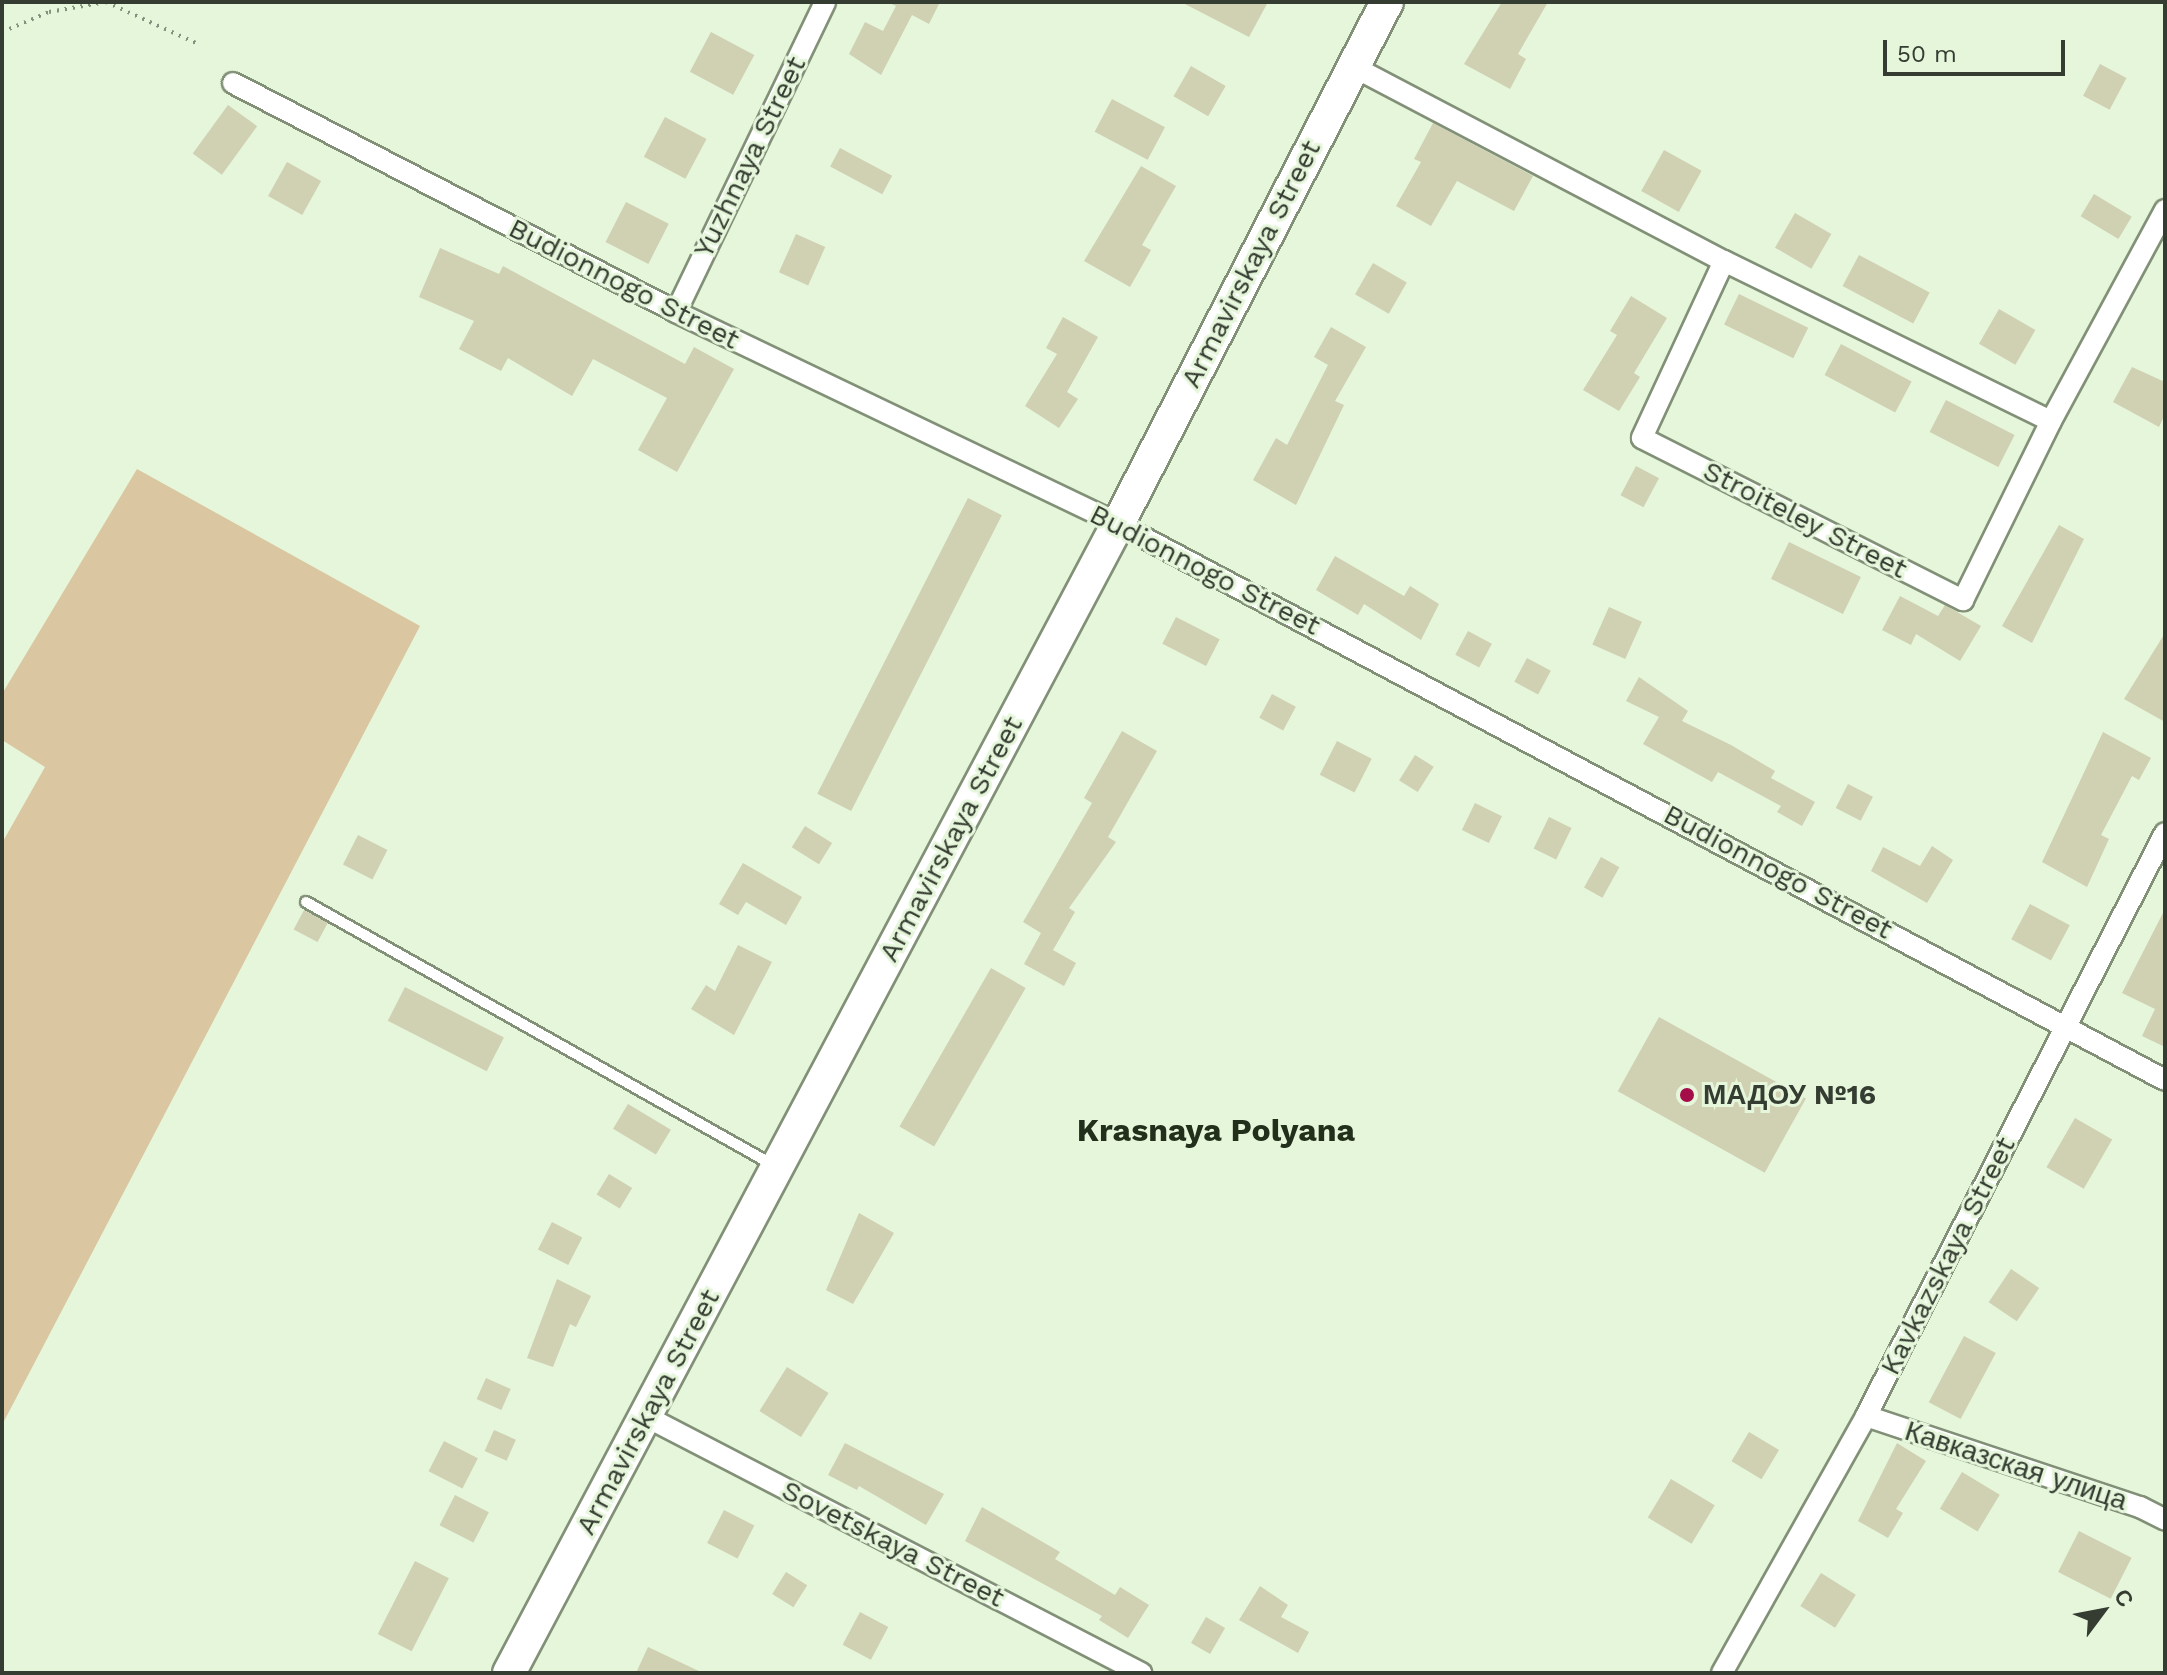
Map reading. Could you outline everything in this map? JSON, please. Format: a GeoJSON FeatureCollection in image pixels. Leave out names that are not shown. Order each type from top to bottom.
{"type":"FeatureCollection","features":[{"type":"Feature","properties":{"kind":"main road","name":"Armavirskaya Street"},"geometry":{"type":"LineString","coordinates":[[509,1673],[1118,524],[1387,2]]}},
{"type":"Feature","properties":{"kind":"street","name":"Yuzhnaya Street"},"geometry":{"type":"LineString","coordinates":[[676,312],[825,2]]}},
{"type":"Feature","properties":{"kind":"street"},"geometry":{"type":"LineString","coordinates":[[1352,66],[1724,261],[2051,421]]}},
{"type":"Feature","properties":{"kind":"street","name":"Budionnogo Street"},"geometry":{"type":"LineString","coordinates":[[233,83],[676,312],[1118,524],[2067,1025],[2165,1080]]}},
{"type":"Feature","properties":{"kind":"street","name":"Stroiteley Street"},"geometry":{"type":"LineString","coordinates":[[1724,261],[1642,438],[1963,600],[2051,421],[2165,210]]}},
{"type":"Feature","properties":{"kind":"street","name":"Kavkazskaya Street"},"geometry":{"type":"LineString","coordinates":[[1722,1673],[1866,1416],[2165,833]]}},
{"type":"Feature","properties":{"kind":"street","name":"Sovetskaya Street"},"geometry":{"type":"LineString","coordinates":[[645,1416],[1141,1673]]}},
{"type":"Feature","properties":{"kind":"street","name":"Кавказская улица"},"geometry":{"type":"LineString","coordinates":[[1866,1416],[2140,1507],[2165,1520]]}},
{"type":"Feature","properties":{"kind":"lane"},"geometry":{"type":"LineString","coordinates":[[306,902],[777,1167]]}},
{"type":"Feature","properties":{"kind":"path"},"geometry":{"type":"LineString","coordinates":[[2,32],[49,12],[106,2],[198,44]]}},
{"type":"Feature","properties":{"kind":"shaded area"},"geometry":{"type":"Polygon","coordinates":[[[137,469],[420,626],[2,1425],[2,843],[45,767],[2,740],[2,694],[137,469]]]}},
{"type":"Feature","properties":{"kind":"building"},"geometry":{"type":"Polygon","coordinates":[[[887,2],[940,2],[929,24],[912,15],[881,75],[849,54],[865,22],[883,31],[896,6],[887,2]]]}},
{"type":"Feature","properties":{"kind":"building"},"geometry":{"type":"Polygon","coordinates":[[[1181,2],[1268,2],[1249,37],[1181,2]]]}},
{"type":"Feature","properties":{"kind":"building"},"geometry":{"type":"Polygon","coordinates":[[[1502,2],[1548,2],[1518,54],[1526,59],[1510,89],[1464,64],[1502,2]]]}},
{"type":"Feature","properties":{"kind":"building"},"geometry":{"type":"Polygon","coordinates":[[[711,32],[754,55],[733,95],[690,72],[711,32]]]}},
{"type":"Feature","properties":{"kind":"building"},"geometry":{"type":"Polygon","coordinates":[[[2100,64],[2126,78],[2110,110],[2083,96],[2100,64]]]}},
{"type":"Feature","properties":{"kind":"building"},"geometry":{"type":"Polygon","coordinates":[[[1191,66],[1226,86],[1208,116],[1174,96],[1191,66]]]}},
{"type":"Feature","properties":{"kind":"building"},"geometry":{"type":"Polygon","coordinates":[[[1112,99],[1165,127],[1148,160],[1095,132],[1112,99]]]}},
{"type":"Feature","properties":{"kind":"building"},"geometry":{"type":"Polygon","coordinates":[[[228,105],[257,126],[222,175],[193,154],[228,105]]]}},
{"type":"Feature","properties":{"kind":"building"},"geometry":{"type":"Polygon","coordinates":[[[665,117],[706,139],[685,179],[644,157],[665,117]]]}},
{"type":"Feature","properties":{"kind":"building"},"geometry":{"type":"Polygon","coordinates":[[[1433,123],[1533,176],[1514,211],[1457,181],[1431,226],[1396,206],[1421,162],[1414,159],[1433,123]]]}},
{"type":"Feature","properties":{"kind":"building"},"geometry":{"type":"Polygon","coordinates":[[[840,148],[892,176],[882,194],[830,167],[840,148]]]}},
{"type":"Feature","properties":{"kind":"building"},"geometry":{"type":"Polygon","coordinates":[[[1664,150],[1702,171],[1679,212],[1641,191],[1664,150]]]}},
{"type":"Feature","properties":{"kind":"building"},"geometry":{"type":"Polygon","coordinates":[[[287,162],[321,181],[302,215],[268,196],[287,162]]]}},
{"type":"Feature","properties":{"kind":"building"},"geometry":{"type":"Polygon","coordinates":[[[1141,166],[1176,186],[1142,245],[1151,250],[1130,287],[1084,261],[1141,166]]]}},
{"type":"Feature","properties":{"kind":"building"},"geometry":{"type":"Polygon","coordinates":[[[2094,194],[2132,217],[2118,239],[2081,216],[2094,194]]]}},
{"type":"Feature","properties":{"kind":"building"},"geometry":{"type":"Polygon","coordinates":[[[626,202],[669,224],[648,264],[606,242],[626,202]]]}},
{"type":"Feature","properties":{"kind":"building"},"geometry":{"type":"Polygon","coordinates":[[[1795,213],[1831,234],[1811,269],[1775,248],[1795,213]]]}},
{"type":"Feature","properties":{"kind":"building"},"geometry":{"type":"Polygon","coordinates":[[[796,234],[825,247],[808,285],[779,272],[796,234]]]}},
{"type":"Feature","properties":{"kind":"building"},"geometry":{"type":"Polygon","coordinates":[[[440,248],[499,274],[503,266],[685,364],[694,347],[734,369],[677,472],[638,450],[667,398],[593,359],[572,396],[508,358],[501,371],[459,349],[474,321],[419,297],[440,248]]]}},
{"type":"Feature","properties":{"kind":"building"},"geometry":{"type":"Polygon","coordinates":[[[1859,255],[1930,293],[1913,323],[1843,286],[1859,255]]]}},
{"type":"Feature","properties":{"kind":"building"},"geometry":{"type":"Polygon","coordinates":[[[1373,263],[1407,282],[1389,314],[1355,294],[1373,263]]]}},
{"type":"Feature","properties":{"kind":"building"},"geometry":{"type":"Polygon","coordinates":[[[1739,294],[1808,328],[1793,358],[1724,325],[1739,294]]]}},
{"type":"Feature","properties":{"kind":"building"},"geometry":{"type":"Polygon","coordinates":[[[1631,296],[1667,318],[1634,373],[1640,377],[1619,411],[1583,390],[1617,335],[1610,331],[1631,296]]]}},
{"type":"Feature","properties":{"kind":"building"},"geometry":{"type":"Polygon","coordinates":[[[1999,309],[2035,330],[2015,365],[1979,344],[1999,309]]]}},
{"type":"Feature","properties":{"kind":"building"},"geometry":{"type":"Polygon","coordinates":[[[1063,317],[1098,337],[1067,392],[1078,399],[1059,428],[1025,406],[1057,354],[1046,348],[1063,317]]]}},
{"type":"Feature","properties":{"kind":"building"},"geometry":{"type":"Polygon","coordinates":[[[1331,327],[1366,347],[1335,401],[1344,405],[1296,505],[1253,480],[1276,438],[1287,445],[1328,365],[1314,357],[1331,327]]]}},
{"type":"Feature","properties":{"kind":"building"},"geometry":{"type":"Polygon","coordinates":[[[1841,344],[1912,382],[1895,412],[1825,375],[1841,344]]]}},
{"type":"Feature","properties":{"kind":"building"},"geometry":{"type":"Polygon","coordinates":[[[2132,367],[2165,382],[2165,414],[2159,427],[2113,402],[2132,367]]]}},
{"type":"Feature","properties":{"kind":"building"},"geometry":{"type":"Polygon","coordinates":[[[1946,400],[2015,435],[1998,467],[1930,432],[1946,400]]]}},
{"type":"Feature","properties":{"kind":"building"},"geometry":{"type":"Polygon","coordinates":[[[1636,466],[1659,478],[1643,507],[1621,495],[1636,466]]]}},
{"type":"Feature","properties":{"kind":"building"},"geometry":{"type":"Polygon","coordinates":[[[968,498],[1002,515],[851,811],[817,794],[968,498]]]}},
{"type":"Feature","properties":{"kind":"building"},"geometry":{"type":"Polygon","coordinates":[[[2059,525],[2084,539],[2032,643],[2002,626],[2059,525]]]}},
{"type":"Feature","properties":{"kind":"building"},"geometry":{"type":"Polygon","coordinates":[[[1789,542],[1861,577],[1843,614],[1771,579],[1789,542]]]}},
{"type":"Feature","properties":{"kind":"building"},"geometry":{"type":"Polygon","coordinates":[[[1335,556],[1404,596],[1410,586],[1439,604],[1421,640],[1364,604],[1358,615],[1316,590],[1335,556]]]}},
{"type":"Feature","properties":{"kind":"building"},"geometry":{"type":"Polygon","coordinates":[[[1900,596],[1938,616],[1945,605],[1981,626],[1960,661],[1916,634],[1911,645],[1882,630],[1900,596]]]}},
{"type":"Feature","properties":{"kind":"building"},"geometry":{"type":"Polygon","coordinates":[[[1609,607],[1642,622],[1625,659],[1592,644],[1609,607]]]}},
{"type":"Feature","properties":{"kind":"building"},"geometry":{"type":"Polygon","coordinates":[[[1176,617],[1220,639],[1206,666],[1162,644],[1176,617]]]}},
{"type":"Feature","properties":{"kind":"building"},"geometry":{"type":"Polygon","coordinates":[[[1468,631],[1492,644],[1479,668],[1455,655],[1468,631]]]}},
{"type":"Feature","properties":{"kind":"building"},"geometry":{"type":"Polygon","coordinates":[[[2165,633],[2165,722],[2124,699],[2165,633]]]}},
{"type":"Feature","properties":{"kind":"building"},"geometry":{"type":"Polygon","coordinates":[[[1527,658],[1551,671],[1538,695],[1514,682],[1527,658]]]}},
{"type":"Feature","properties":{"kind":"building"},"geometry":{"type":"Polygon","coordinates":[[[1639,677],[1688,711],[1682,721],[1775,771],[1771,778],[1815,802],[1802,826],[1777,812],[1781,806],[1718,772],[1712,782],[1643,744],[1659,717],[1626,701],[1639,677]]]}},
{"type":"Feature","properties":{"kind":"building"},"geometry":{"type":"Polygon","coordinates":[[[1272,694],[1296,707],[1283,731],[1259,718],[1272,694]]]}},
{"type":"Feature","properties":{"kind":"building"},"geometry":{"type":"Polygon","coordinates":[[[1122,731],[1157,751],[1108,837],[1116,842],[1069,908],[1075,912],[1053,950],[1076,963],[1064,986],[1024,964],[1041,933],[1023,922],[1092,803],[1084,798],[1122,731]]]}},
{"type":"Feature","properties":{"kind":"building"},"geometry":{"type":"Polygon","coordinates":[[[2103,732],[2151,758],[2139,780],[2132,776],[2101,835],[2109,839],[2087,887],[2042,862],[2103,732]]]}},
{"type":"Feature","properties":{"kind":"building"},"geometry":{"type":"Polygon","coordinates":[[[1337,741],[1372,759],[1354,793],[1320,775],[1337,741]]]}},
{"type":"Feature","properties":{"kind":"building"},"geometry":{"type":"Polygon","coordinates":[[[1415,755],[1434,767],[1418,792],[1399,780],[1415,755]]]}},
{"type":"Feature","properties":{"kind":"building"},"geometry":{"type":"Polygon","coordinates":[[[1848,784],[1873,797],[1861,821],[1836,808],[1848,784]]]}},
{"type":"Feature","properties":{"kind":"building"},"geometry":{"type":"Polygon","coordinates":[[[1475,803],[1502,816],[1489,843],[1462,830],[1475,803]]]}},
{"type":"Feature","properties":{"kind":"building"},"geometry":{"type":"Polygon","coordinates":[[[1549,817],[1571,828],[1556,859],[1534,848],[1549,817]]]}},
{"type":"Feature","properties":{"kind":"building"},"geometry":{"type":"Polygon","coordinates":[[[805,826],[832,843],[819,864],[792,847],[805,826]]]}},
{"type":"Feature","properties":{"kind":"building"},"geometry":{"type":"Polygon","coordinates":[[[358,835],[387,850],[372,879],[343,864],[358,835]]]}},
{"type":"Feature","properties":{"kind":"building"},"geometry":{"type":"Polygon","coordinates":[[[1932,846],[1953,860],[1927,903],[1871,871],[1883,847],[1920,866],[1932,846]]]}},
{"type":"Feature","properties":{"kind":"building"},"geometry":{"type":"Polygon","coordinates":[[[1601,857],[1619,867],[1602,898],[1584,888],[1601,857]]]}},
{"type":"Feature","properties":{"kind":"building"},"geometry":{"type":"Polygon","coordinates":[[[743,863],[802,897],[786,925],[746,902],[738,915],[719,904],[743,863]]]}},
{"type":"Feature","properties":{"kind":"building"},"geometry":{"type":"Polygon","coordinates":[[[2030,904],[2070,925],[2051,960],[2011,939],[2030,904]]]}},
{"type":"Feature","properties":{"kind":"building"},"geometry":{"type":"Polygon","coordinates":[[[2165,909],[2165,1047],[2142,1036],[2155,1009],[2122,993],[2165,909]]]}},
{"type":"Feature","properties":{"kind":"building"},"geometry":{"type":"Polygon","coordinates":[[[304,910],[328,923],[318,942],[294,929],[304,910]]]}},
{"type":"Feature","properties":{"kind":"building"},"geometry":{"type":"Polygon","coordinates":[[[738,945],[772,962],[734,1035],[691,1009],[706,985],[715,991],[738,945]]]}},
{"type":"Feature","properties":{"kind":"building"},"geometry":{"type":"Polygon","coordinates":[[[991,968],[1026,988],[934,1146],[900,1126],[991,968]]]}},
{"type":"Feature","properties":{"kind":"building"},"geometry":{"type":"Polygon","coordinates":[[[405,987],[504,1037],[487,1071],[388,1021],[405,987]]]}},
{"type":"Feature","properties":{"kind":"building","name":"МАДОУ №16"},"geometry":{"type":"Polygon","coordinates":[[[1659,1017],[1806,1098],[1765,1173],[1618,1091],[1659,1017]]]}},
{"type":"Feature","properties":{"kind":"building"},"geometry":{"type":"Polygon","coordinates":[[[628,1104],[671,1130],[656,1155],[613,1129],[628,1104]]]}},
{"type":"Feature","properties":{"kind":"building"},"geometry":{"type":"Polygon","coordinates":[[[2075,1118],[2112,1140],[2084,1189],[2046,1167],[2075,1118]]]}},
{"type":"Feature","properties":{"kind":"building"},"geometry":{"type":"Polygon","coordinates":[[[609,1174],[632,1188],[620,1208],[597,1195],[609,1174]]]}},
{"type":"Feature","properties":{"kind":"building"},"geometry":{"type":"Polygon","coordinates":[[[859,1213],[894,1233],[853,1304],[826,1290],[859,1213]]]}},
{"type":"Feature","properties":{"kind":"building"},"geometry":{"type":"Polygon","coordinates":[[[552,1222],[582,1237],[568,1265],[538,1250],[552,1222]]]}},
{"type":"Feature","properties":{"kind":"building"},"geometry":{"type":"Polygon","coordinates":[[[2011,1269],[2039,1288],[2017,1321],[1989,1302],[2011,1269]]]}},
{"type":"Feature","properties":{"kind":"building"},"geometry":{"type":"Polygon","coordinates":[[[557,1279],[591,1296],[576,1327],[570,1324],[553,1367],[527,1358],[557,1279]]]}},
{"type":"Feature","properties":{"kind":"building"},"geometry":{"type":"Polygon","coordinates":[[[1964,1336],[1996,1353],[1961,1419],[1929,1402],[1964,1336]]]}},
{"type":"Feature","properties":{"kind":"building"},"geometry":{"type":"Polygon","coordinates":[[[787,1367],[829,1393],[801,1437],[759,1411],[787,1367]]]}},
{"type":"Feature","properties":{"kind":"building"},"geometry":{"type":"Polygon","coordinates":[[[486,1378],[511,1389],[501,1410],[477,1399],[486,1378]]]}},
{"type":"Feature","properties":{"kind":"building"},"geometry":{"type":"Polygon","coordinates":[[[494,1430],[516,1440],[507,1461],[485,1451],[494,1430]]]}},
{"type":"Feature","properties":{"kind":"building"},"geometry":{"type":"Polygon","coordinates":[[[1749,1432],[1779,1450],[1761,1479],[1731,1461],[1749,1432]]]}},
{"type":"Feature","properties":{"kind":"building"},"geometry":{"type":"Polygon","coordinates":[[[444,1441],[478,1458],[462,1489],[429,1471],[444,1441]]]}},
{"type":"Feature","properties":{"kind":"building"},"geometry":{"type":"Polygon","coordinates":[[[845,1443],[944,1494],[926,1525],[859,1486],[857,1490],[828,1475],[845,1443]]]}},
{"type":"Feature","properties":{"kind":"building"},"geometry":{"type":"Polygon","coordinates":[[[1897,1443],[1926,1461],[1896,1509],[1903,1513],[1888,1538],[1858,1521],[1897,1443]]]}},
{"type":"Feature","properties":{"kind":"building"},"geometry":{"type":"Polygon","coordinates":[[[1962,1472],[2000,1495],[1978,1532],[1940,1509],[1962,1472]]]}},
{"type":"Feature","properties":{"kind":"building"},"geometry":{"type":"Polygon","coordinates":[[[1671,1479],[1715,1505],[1692,1544],[1648,1518],[1671,1479]]]}},
{"type":"Feature","properties":{"kind":"building"},"geometry":{"type":"Polygon","coordinates":[[[455,1495],[489,1512],[473,1543],[440,1525],[455,1495]]]}},
{"type":"Feature","properties":{"kind":"building"},"geometry":{"type":"Polygon","coordinates":[[[982,1507],[1060,1552],[1055,1559],[1115,1595],[1120,1587],[1149,1605],[1128,1638],[1099,1620],[1102,1616],[965,1541],[982,1507]]]}},
{"type":"Feature","properties":{"kind":"building"},"geometry":{"type":"Polygon","coordinates":[[[724,1510],[754,1525],[737,1558],[707,1543],[724,1510]]]}},
{"type":"Feature","properties":{"kind":"building"},"geometry":{"type":"Polygon","coordinates":[[[2079,1531],[2132,1558],[2111,1599],[2058,1572],[2079,1531]]]}},
{"type":"Feature","properties":{"kind":"building"},"geometry":{"type":"Polygon","coordinates":[[[415,1561],[449,1578],[412,1651],[378,1634],[415,1561]]]}},
{"type":"Feature","properties":{"kind":"building"},"geometry":{"type":"Polygon","coordinates":[[[786,1572],[807,1585],[793,1607],[772,1594],[786,1572]]]}},
{"type":"Feature","properties":{"kind":"building"},"geometry":{"type":"Polygon","coordinates":[[[1821,1573],[1856,1595],[1835,1628],[1800,1606],[1821,1573]]]}},
{"type":"Feature","properties":{"kind":"building"},"geometry":{"type":"Polygon","coordinates":[[[1260,1586],[1288,1605],[1281,1617],[1309,1632],[1298,1653],[1239,1620],[1260,1586]]]}},
{"type":"Feature","properties":{"kind":"building"},"geometry":{"type":"Polygon","coordinates":[[[860,1612],[888,1627],[871,1660],[843,1645],[860,1612]]]}},
{"type":"Feature","properties":{"kind":"building"},"geometry":{"type":"Polygon","coordinates":[[[1206,1617],[1225,1628],[1210,1654],[1191,1643],[1206,1617]]]}},
{"type":"Feature","properties":{"kind":"building"},"geometry":{"type":"Polygon","coordinates":[[[648,1647],[703,1673],[636,1673],[648,1647]]]}},
{"type":"Feature","properties":{"kind":"place","name":"МАДОУ №16"},"geometry":{"type":"Point","coordinates":[1687,1095]}},
{"type":"Feature","properties":{"kind":"district","name":"Krasnaya Polyana"},"geometry":{"type":"Point","coordinates":[1216,1130]}}]}
